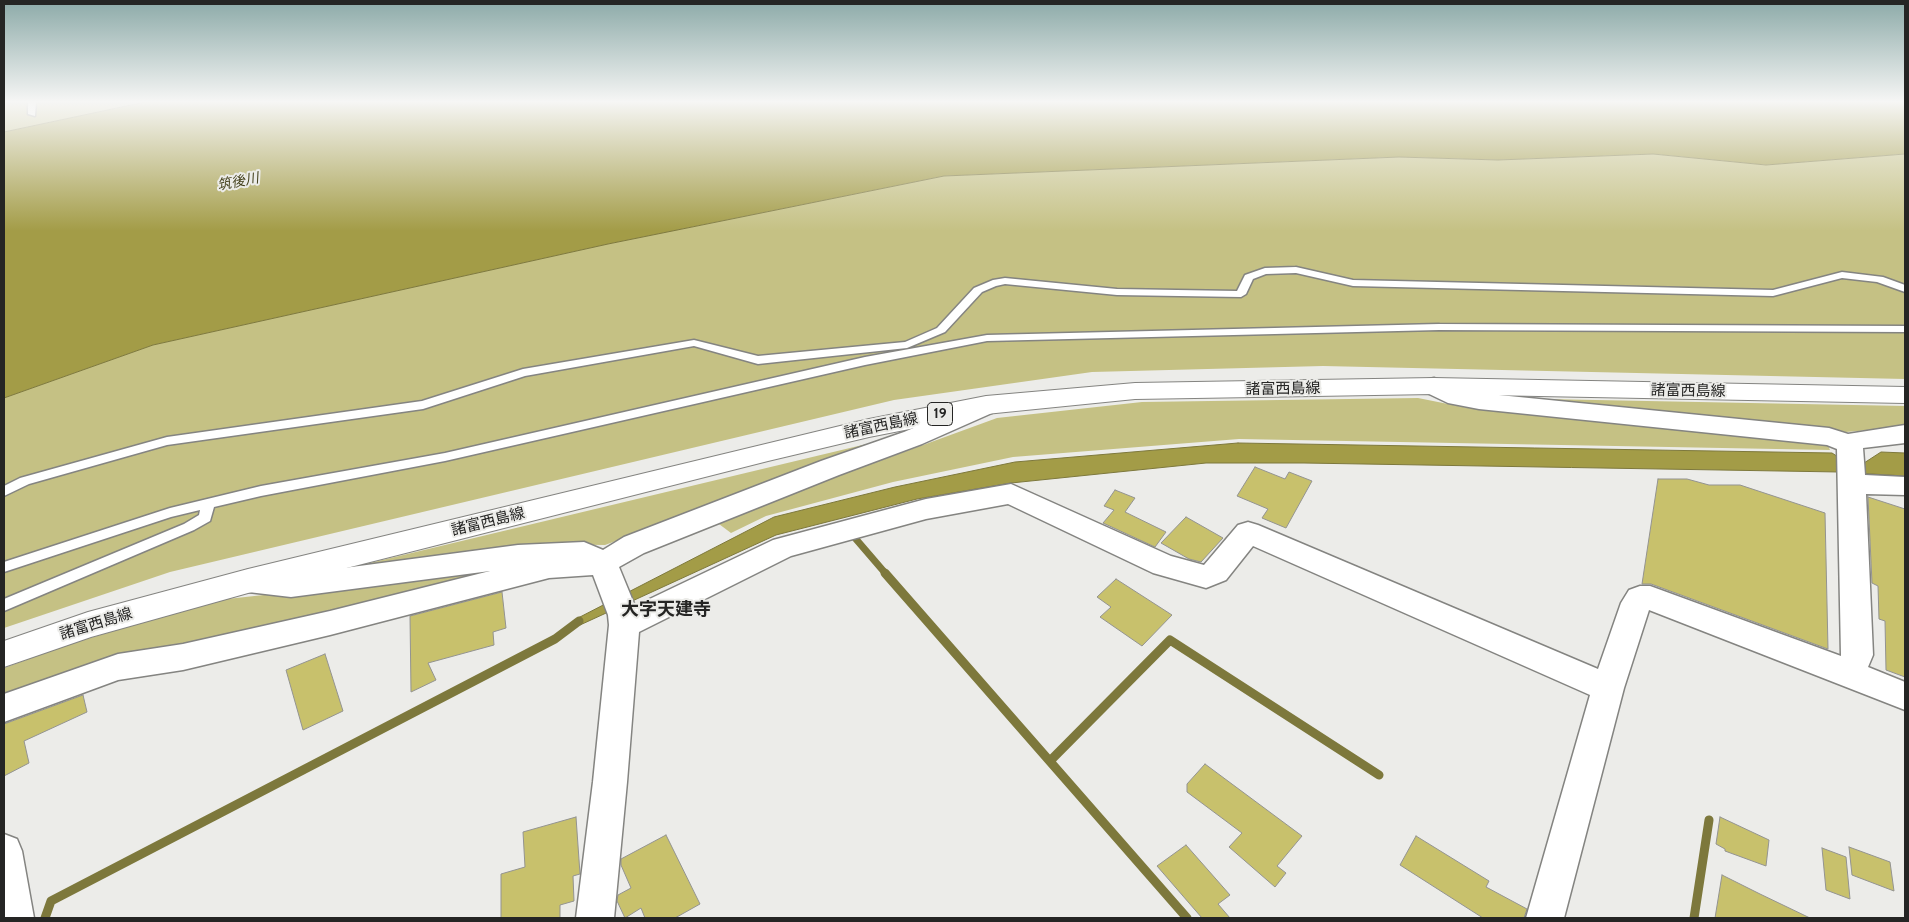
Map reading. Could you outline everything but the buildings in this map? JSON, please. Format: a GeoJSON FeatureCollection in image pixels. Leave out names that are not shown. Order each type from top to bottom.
{"type":"FeatureCollection","features":[{"type":"Feature","properties":{"kind":"main road","name":"諸富西島線"},"geometry":{"type":"LineString","coordinates":[[4,654],[88,625],[248,581],[869,428],[986,405],[1134,391],[1434,386],[1905,395]]}},
{"type":"Feature","properties":{"kind":"street"},"geometry":{"type":"LineString","coordinates":[[1434,386],[1457,397],[1479,401],[1829,437],[1851,464],[1905,486]]}},
{"type":"Feature","properties":{"kind":"street"},"geometry":{"type":"LineString","coordinates":[[4,708],[118,667],[182,658],[330,623],[549,567],[604,563],[634,545],[912,438],[986,405]]}},
{"type":"Feature","properties":{"kind":"street"},"geometry":{"type":"LineString","coordinates":[[1850,674],[1857,655],[1851,464],[1870,438],[1905,434]]}},
{"type":"Feature","properties":{"kind":"street"},"geometry":{"type":"LineString","coordinates":[[621,610],[783,548],[926,509],[1010,494],[1163,565],[1206,577],[1216,572],[1248,532],[1608,688]]}},
{"type":"Feature","properties":{"kind":"street"},"geometry":{"type":"LineString","coordinates":[[248,581],[291,586],[518,556],[584,553],[604,563],[621,610],[610,782],[594,918]]}},
{"type":"Feature","properties":{"kind":"street"},"geometry":{"type":"LineString","coordinates":[[1545,918],[1608,688],[1636,603],[1640,598],[1650,598],[1905,696]]}},
{"type":"Feature","properties":{"kind":"street"},"geometry":{"type":"LineString","coordinates":[[4,851],[14,918]]}},
{"type":"Feature","properties":{"kind":"lane"},"geometry":{"type":"LineString","coordinates":[[4,491],[25,481],[167,441],[423,405],[523,374],[694,343],[758,360],[907,345],[941,330],[978,290],[993,283],[1005,281],[1117,292],[1241,294],[1248,277],[1265,271],[1296,270],[1353,283],[1773,293],[1842,275],[1879,279],[1905,289]]}},
{"type":"Feature","properties":{"kind":"lane"},"geometry":{"type":"LineString","coordinates":[[4,567],[170,513],[208,503],[261,491],[446,457],[855,363],[987,338],[1439,326],[1905,329]]}},
{"type":"Feature","properties":{"kind":"lane"},"geometry":{"type":"LineString","coordinates":[[4,605],[189,527],[205,518],[208,503]]}},
{"type":"Feature","properties":{"kind":"shaded area"},"geometry":{"type":"Polygon","coordinates":[[[1653,154],[1766,165],[1905,154],[1905,379],[1323,366],[1092,372],[894,400],[170,572],[4,628],[4,611],[28,599],[4,606],[4,398],[153,345],[608,244],[944,176],[1399,157],[1498,160],[1653,154]]]}},
{"type":"Feature","properties":{"kind":"shaded area"},"geometry":{"type":"Polygon","coordinates":[[[1418,398],[1468,408],[1827,443],[1830,450],[1239,439],[1013,457],[893,482],[766,516],[731,533],[715,521],[997,418],[1142,402],[1418,398]]]}},
{"type":"Feature","properties":{"kind":"shaded area"},"geometry":{"type":"Polygon","coordinates":[[[1492,398],[1905,406],[1905,427],[1846,432],[1492,398]]]}},
{"type":"Feature","properties":{"kind":"shaded area"},"geometry":{"type":"Polygon","coordinates":[[[900,436],[605,545],[524,544],[328,573],[900,436]]]}},
{"type":"Feature","properties":{"kind":"shaded area"},"geometry":{"type":"Polygon","coordinates":[[[537,565],[103,663],[4,701],[4,668],[70,644],[218,600],[537,565]]]}},
{"type":"Feature","properties":{"kind":"water","name":"筑後川"},"geometry":{"type":"Polygon","coordinates":[[[4,144],[1905,144],[1905,154],[1766,165],[1653,154],[1498,160],[1399,157],[944,176],[608,244],[153,345],[4,398],[4,144]]]}},
{"type":"Feature","properties":{"kind":"water"},"geometry":{"type":"Polygon","coordinates":[[[1238,443],[1832,453],[1843,460],[1864,463],[1881,452],[1905,453],[1905,476],[1839,472],[1206,463],[1011,483],[917,499],[776,535],[580,625],[578,618],[774,517],[895,487],[1015,462],[1238,443]]]}},
{"type":"Feature","properties":{"kind":"waterway"},"geometry":{"type":"LineString","coordinates":[[855,538],[886,574]]}},
{"type":"Feature","properties":{"kind":"waterway"},"geometry":{"type":"LineString","coordinates":[[885,573],[1187,918]]}},
{"type":"Feature","properties":{"kind":"waterway"},"geometry":{"type":"LineString","coordinates":[[45,918],[51,901],[555,639],[579,621]]}},
{"type":"Feature","properties":{"kind":"waterway"},"geometry":{"type":"LineString","coordinates":[[1050,761],[1170,640],[1379,775]]}},
{"type":"Feature","properties":{"kind":"waterway"},"geometry":{"type":"LineString","coordinates":[[1694,918],[1709,820]]}},
{"type":"Feature","properties":{"kind":"district","name":"大字天建寺"},"geometry":{"type":"Point","coordinates":[666,610]}}]}
